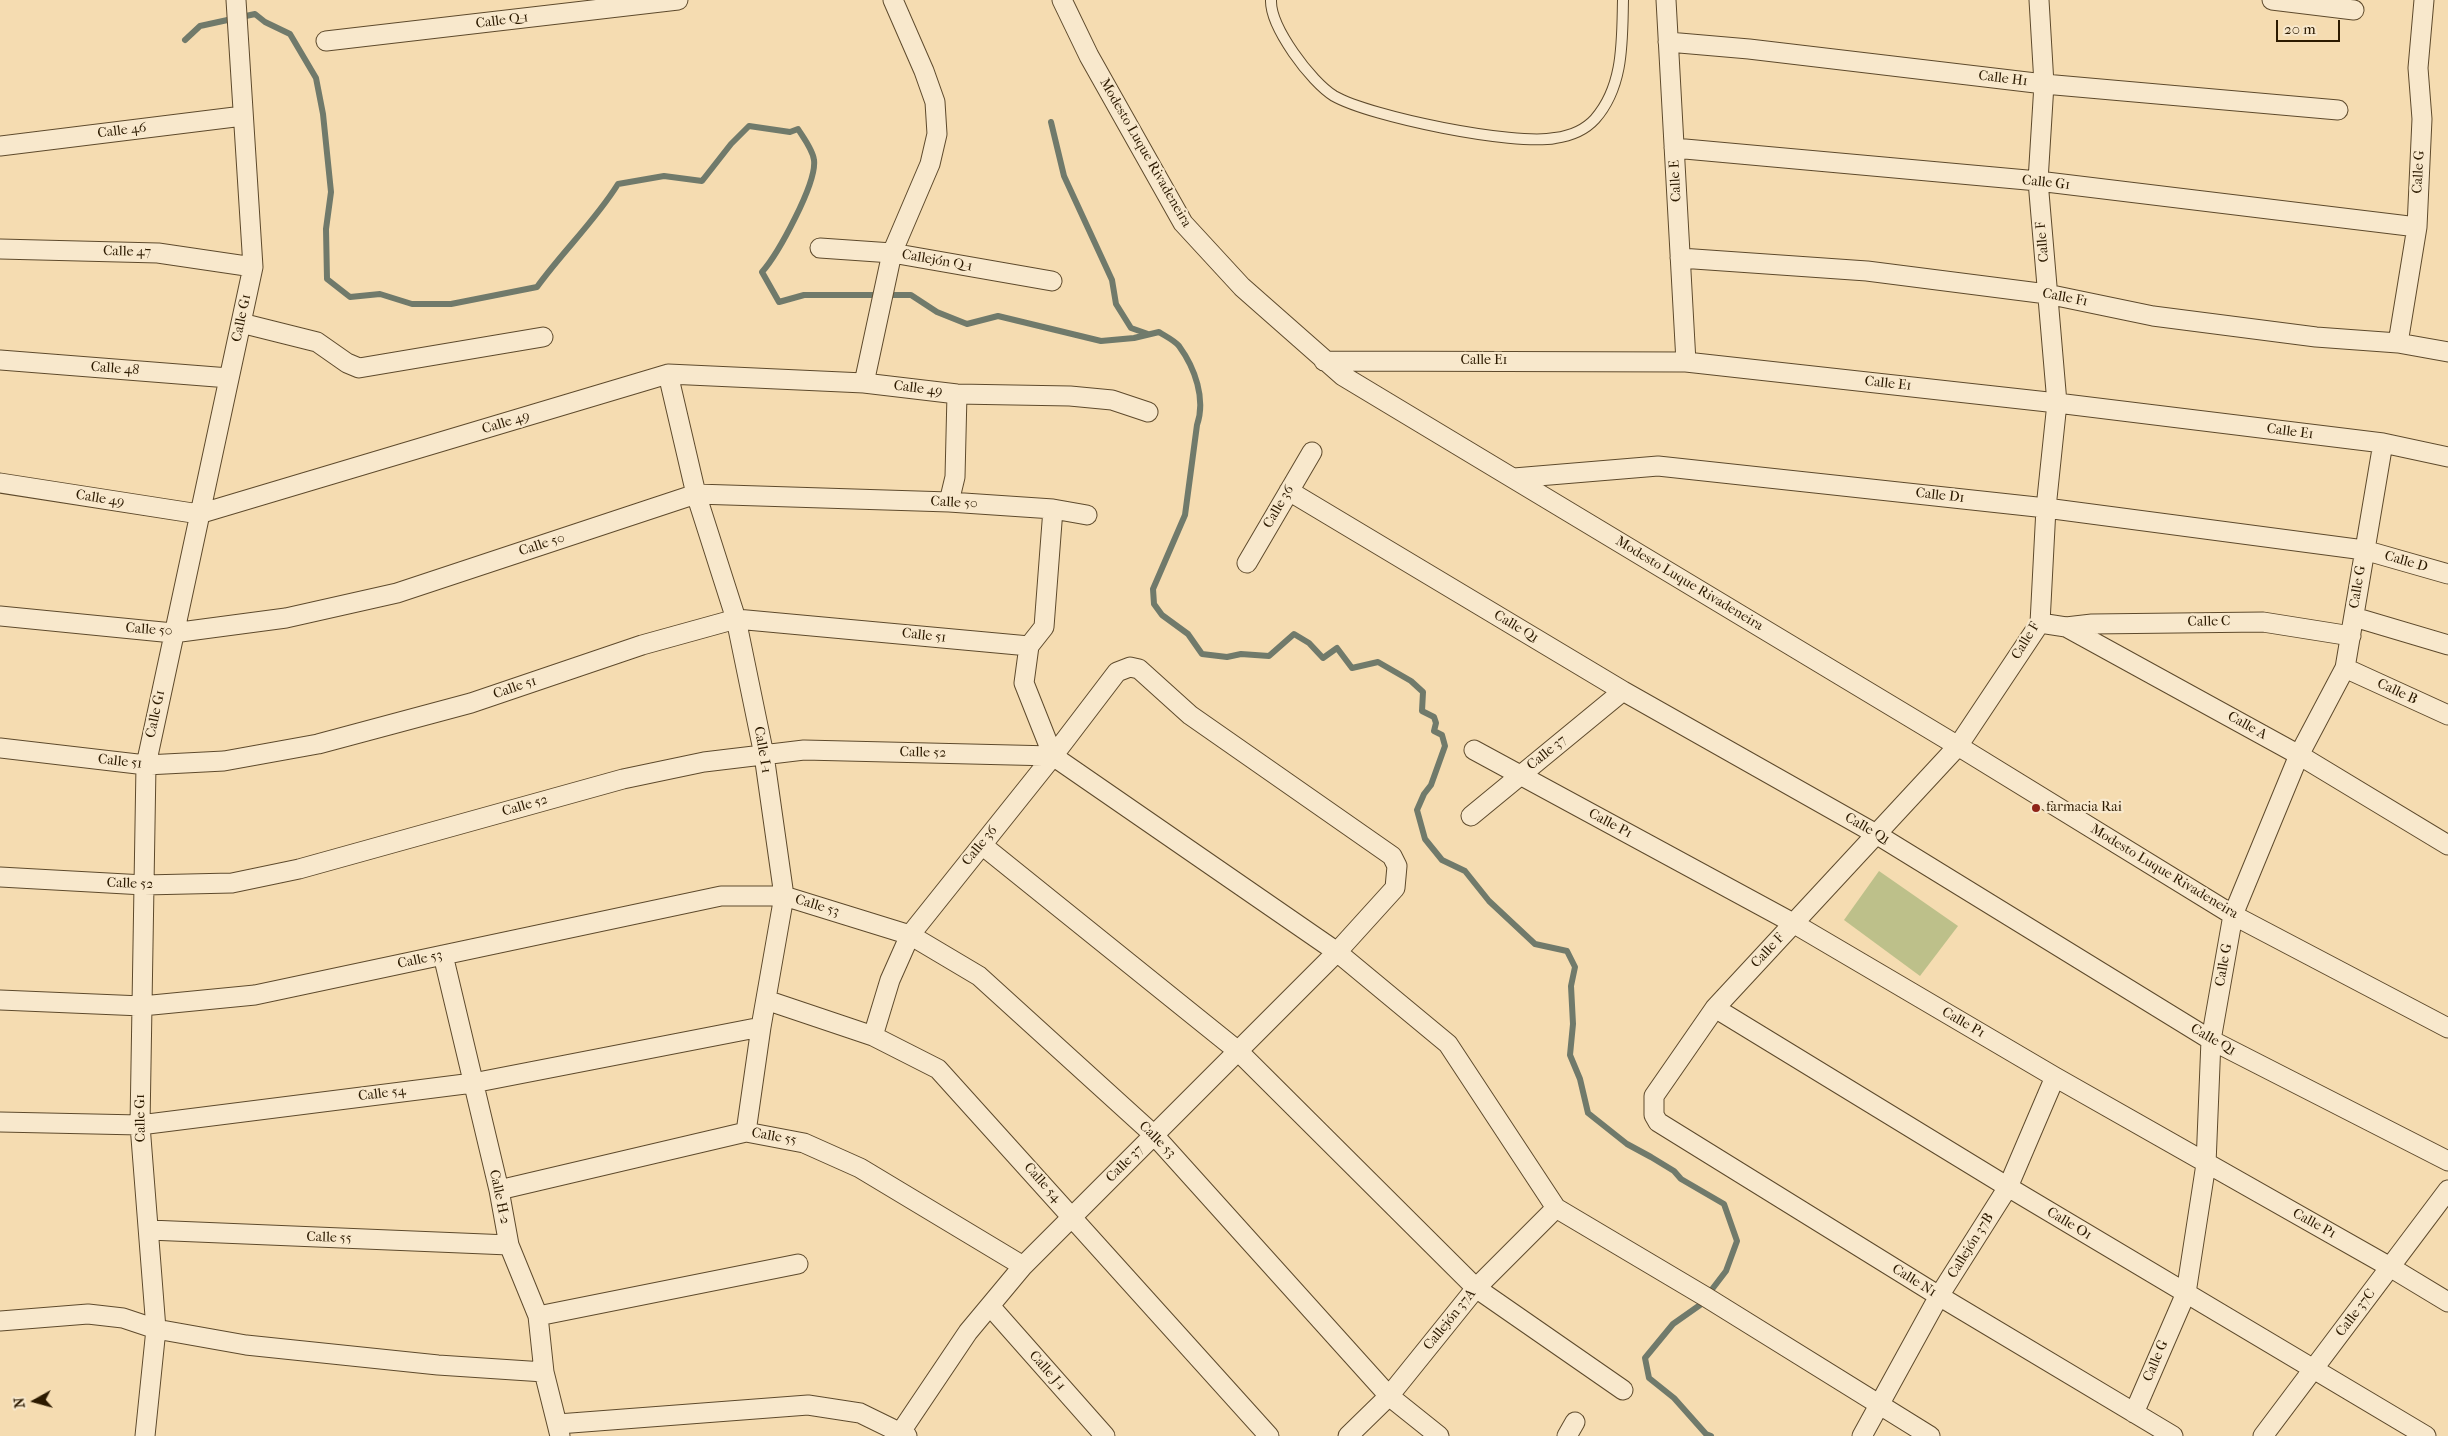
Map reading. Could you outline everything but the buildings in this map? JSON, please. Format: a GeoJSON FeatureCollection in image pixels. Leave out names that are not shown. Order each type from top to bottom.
{"type":"FeatureCollection","features":[{"type":"Feature","properties":{"kind":"street","name":"Calle G1"},"geometry":{"type":"LineString","coordinates":[[145,1436],[156,1329],[140,1125],[146,765],[253,267],[236,0]]}},
{"type":"Feature","properties":{"kind":"street","name":"Calle Q-1"},"geometry":{"type":"LineString","coordinates":[[326,41],[678,0]]}},
{"type":"Feature","properties":{"kind":"street"},"geometry":{"type":"LineString","coordinates":[[864,383],[892,253],[930,164],[938,134],[935,102],[924,71],[893,0]]}},
{"type":"Feature","properties":{"kind":"street","name":"Modesto Luque Rivadeneira"},"geometry":{"type":"LineString","coordinates":[[1062,0],[1089,56],[1183,223],[1242,287],[1343,376],[1958,746],[2233,915],[2448,1028]]}},
{"type":"Feature","properties":{"kind":"street","name":"Calle E"},"geometry":{"type":"LineString","coordinates":[[1666,0],[1686,362]]}},
{"type":"Feature","properties":{"kind":"street","name":"Calle F"},"geometry":{"type":"LineString","coordinates":[[1658,1122],[1654,1115],[1654,1096],[1715,1008],[1958,746],[2040,623],[2046,508],[2057,403],[2038,181],[2044,84],[2039,0]]}},
{"type":"Feature","properties":{"kind":"street"},"geometry":{"type":"LineString","coordinates":[[2272,0],[2354,10]]}},
{"type":"Feature","properties":{"kind":"street","name":"Calle G"},"geometry":{"type":"LineString","coordinates":[[2398,343],[2417,227],[2422,119],[2418,68],[2424,0]]}},
{"type":"Feature","properties":{"kind":"street","name":"Calle H1"},"geometry":{"type":"LineString","coordinates":[[1668,42],[1749,49],[2044,84],[2338,110]]}},
{"type":"Feature","properties":{"kind":"street","name":"Calle 46"},"geometry":{"type":"LineString","coordinates":[[0,146],[243,116]]}},
{"type":"Feature","properties":{"kind":"street","name":"Calle G1"},"geometry":{"type":"LineString","coordinates":[[1674,148],[2038,181],[2417,227]]}},
{"type":"Feature","properties":{"kind":"street","name":"Callejón Q-1"},"geometry":{"type":"LineString","coordinates":[[820,248],[892,253],[1052,281]]}},
{"type":"Feature","properties":{"kind":"street","name":"Calle 47"},"geometry":{"type":"LineString","coordinates":[[0,250],[158,252],[253,267]]}},
{"type":"Feature","properties":{"kind":"street","name":"Calle F1"},"geometry":{"type":"LineString","coordinates":[[1680,258],[1867,271],[2048,294],[2153,316],[2316,337],[2398,343],[2448,352]]}},
{"type":"Feature","properties":{"kind":"street"},"geometry":{"type":"LineString","coordinates":[[241,323],[316,342],[347,364],[360,368],[543,337]]}},
{"type":"Feature","properties":{"kind":"street","name":"Calle 48"},"geometry":{"type":"LineString","coordinates":[[0,360],[229,378]]}},
{"type":"Feature","properties":{"kind":"street","name":"Calle E1"},"geometry":{"type":"LineString","coordinates":[[1324,361],[1686,362],[2057,403],[2383,443],[2448,457]]}},
{"type":"Feature","properties":{"kind":"street","name":"Calle 49"},"geometry":{"type":"LineString","coordinates":[[0,483],[199,514],[668,374],[864,383],[957,394],[1019,397],[1070,396],[1112,400],[1148,412]]}},
{"type":"Feature","properties":{"kind":"street","name":"Calle I-1"},"geometry":{"type":"LineString","coordinates":[[668,374],[696,494],[736,619],[764,755],[784,896],[761,1027],[746,1132]]}},
{"type":"Feature","properties":{"kind":"street"},"geometry":{"type":"LineString","coordinates":[[949,502],[955,477],[957,394]]}},
{"type":"Feature","properties":{"kind":"street","name":"Calle G"},"geometry":{"type":"LineString","coordinates":[[2134,1413],[2186,1293],[2206,1164],[2211,1040],[2233,915],[2299,755],[2345,668],[2383,443]]}},
{"type":"Feature","properties":{"kind":"street","name":"Calle 36"},"geometry":{"type":"LineString","coordinates":[[1247,563],[1312,452]]}},
{"type":"Feature","properties":{"kind":"street","name":"Calle D1"},"geometry":{"type":"LineString","coordinates":[[1514,478],[1658,466],[2046,508],[2364,550]]}},
{"type":"Feature","properties":{"kind":"street","name":"Calle Q1"},"geometry":{"type":"LineString","coordinates":[[1289,490],[1622,691],[1876,834],[2211,1040],[2448,1161]]}},
{"type":"Feature","properties":{"kind":"street","name":"Calle 50"},"geometry":{"type":"LineString","coordinates":[[0,616],[173,633],[286,618],[397,593],[696,494],[949,502],[1053,509],[1087,515]]}},
{"type":"Feature","properties":{"kind":"street"},"geometry":{"type":"LineString","coordinates":[[1053,509],[1044,627],[1029,646],[1024,683],[1053,756],[1337,952],[1448,1044],[1556,1208],[1706,1297],[1930,1436]]}},
{"type":"Feature","properties":{"kind":"street","name":"Calle D"},"geometry":{"type":"LineString","coordinates":[[2364,550],[2448,574]]}},
{"type":"Feature","properties":{"kind":"street"},"geometry":{"type":"LineString","coordinates":[[2354,617],[2448,645]]}},
{"type":"Feature","properties":{"kind":"street","name":"Calle 51"},"geometry":{"type":"LineString","coordinates":[[0,748],[146,765],[224,761],[318,744],[471,704],[642,645],[736,619],[1029,646]]}},
{"type":"Feature","properties":{"kind":"street","name":"Calle C"},"geometry":{"type":"LineString","coordinates":[[2066,627],[2092,624],[2263,622],[2351,636]]}},
{"type":"Feature","properties":{"kind":"street","name":"Calle A"},"geometry":{"type":"LineString","coordinates":[[2040,623],[2066,627],[2299,755],[2448,845]]}},
{"type":"Feature","properties":{"kind":"street","name":"Calle 36"},"geometry":{"type":"LineString","coordinates":[[873,1036],[890,980],[910,935],[1053,756],[1117,672],[1130,667],[1140,669],[1190,715],[1392,856],[1397,866],[1395,888]]}},
{"type":"Feature","properties":{"kind":"street","name":"Calle B"},"geometry":{"type":"LineString","coordinates":[[2345,668],[2448,715]]}},
{"type":"Feature","properties":{"kind":"street","name":"Calle 37"},"geometry":{"type":"LineString","coordinates":[[1471,816],[1622,691]]}},
{"type":"Feature","properties":{"kind":"street","name":"Calle 52"},"geometry":{"type":"LineString","coordinates":[[0,878],[144,885],[232,883],[299,869],[623,779],[704,762],[804,750],[1053,756]]}},
{"type":"Feature","properties":{"kind":"street","name":"Calle P1"},"geometry":{"type":"LineString","coordinates":[[1474,750],[1793,923],[2054,1077],[2390,1267],[2448,1302]]}},
{"type":"Feature","properties":{"kind":"street"},"geometry":{"type":"LineString","coordinates":[[982,844],[1238,1051],[1476,1288],[1623,1390]]}},
{"type":"Feature","properties":{"kind":"street","name":"Calle 37"},"geometry":{"type":"LineString","coordinates":[[902,1435],[968,1332],[1023,1266],[1337,952],[1395,888]]}},
{"type":"Feature","properties":{"kind":"street","name":"Calle 53"},"geometry":{"type":"LineString","coordinates":[[0,1000],[142,1006],[255,995],[721,896],[784,896],[910,935],[979,976],[1154,1135],[1389,1396],[1440,1436]]}},
{"type":"Feature","properties":{"kind":"street","name":"Calle H-2"},"geometry":{"type":"LineString","coordinates":[[443,955],[499,1190],[509,1245],[538,1316],[544,1372],[559,1430]]}},
{"type":"Feature","properties":{"kind":"street","name":"Calle 54"},"geometry":{"type":"LineString","coordinates":[[766,1000],[873,1036],[938,1069],[1269,1436]]}},
{"type":"Feature","properties":{"kind":"street","name":"Calle O1"},"geometry":{"type":"LineString","coordinates":[[1715,1008],[2426,1436]]}},
{"type":"Feature","properties":{"kind":"street","name":"Calle 54"},"geometry":{"type":"LineString","coordinates":[[0,1122],[140,1125],[473,1083],[761,1027]]}},
{"type":"Feature","properties":{"kind":"street","name":"Callejón 37B"},"geometry":{"type":"LineString","coordinates":[[1862,1436],[1939,1296],[2008,1186],[2054,1077]]}},
{"type":"Feature","properties":{"kind":"street","name":"Calle N1"},"geometry":{"type":"LineString","coordinates":[[1658,1122],[1939,1296],[2173,1436]]}},
{"type":"Feature","properties":{"kind":"street","name":"Calle 55"},"geometry":{"type":"LineString","coordinates":[[499,1190],[746,1132],[804,1143],[860,1168],[1023,1266]]}},
{"type":"Feature","properties":{"kind":"street","name":"Calle 37C"},"geometry":{"type":"LineString","coordinates":[[2263,1436],[2448,1190]]}},
{"type":"Feature","properties":{"kind":"street","name":"Callejón 37A"},"geometry":{"type":"LineString","coordinates":[[1348,1436],[1389,1396],[1476,1288],[1556,1208]]}},
{"type":"Feature","properties":{"kind":"street","name":"Calle 55"},"geometry":{"type":"LineString","coordinates":[[148,1230],[509,1245]]}},
{"type":"Feature","properties":{"kind":"street"},"geometry":{"type":"LineString","coordinates":[[538,1316],[798,1264]]}},
{"type":"Feature","properties":{"kind":"street","name":"Calle J-1"},"geometry":{"type":"LineString","coordinates":[[990,1306],[1105,1436]]}},
{"type":"Feature","properties":{"kind":"street"},"geometry":{"type":"LineString","coordinates":[[0,1321],[88,1314],[124,1318],[156,1329],[246,1345],[438,1365],[544,1372]]}},
{"type":"Feature","properties":{"kind":"street"},"geometry":{"type":"LineString","coordinates":[[559,1430],[808,1405],[860,1413],[902,1435]]}},
{"type":"Feature","properties":{"kind":"lane"},"geometry":{"type":"LineString","coordinates":[[1271,0],[1271,6],[1280,30],[1290,48],[1312,75],[1333,95],[1378,113],[1457,129],[1506,138],[1554,139],[1578,132],[1595,119],[1608,100],[1618,75],[1622,44],[1623,0]]}},
{"type":"Feature","properties":{"kind":"green space"},"geometry":{"type":"Polygon","coordinates":[[[1879,871],[1958,926],[1920,976],[1844,920],[1879,871]]]}},
{"type":"Feature","properties":{"kind":"waterway"},"geometry":{"type":"LineString","coordinates":[[185,40],[200,26],[255,14],[265,22],[290,34],[316,78],[323,114],[331,192],[326,229],[327,279],[350,297],[380,294],[412,304],[451,304],[537,287],[599,211],[618,184],[664,176],[702,181],[731,144],[749,126],[790,132],[798,129],[810,148],[814,160],[813,171],[803,201],[786,235],[762,272],[779,302],[804,295],[911,295],[937,312],[967,324],[998,316],[1101,341],[1134,338],[1159,332],[1177,344],[1185,355],[1194,374],[1200,405],[1185,515],[1153,589],[1154,604],[1162,615],[1188,634],[1202,654],[1227,657],[1241,654],[1269,656],[1294,634],[1309,643],[1323,658],[1337,648],[1352,668],[1378,662],[1411,681],[1423,692],[1422,711],[1434,717],[1436,723],[1434,731],[1442,735],[1445,746],[1431,785],[1424,794],[1417,810],[1425,839],[1442,860],[1465,871],[1489,901],[1535,944],[1567,951],[1575,967],[1571,986],[1573,1024],[1570,1055],[1580,1079],[1588,1113],[1627,1144],[1674,1171],[1681,1179],[1724,1204],[1737,1241],[1726,1271],[1700,1305],[1673,1324],[1645,1358],[1649,1378],[1674,1398],[1706,1434],[1711,1436]]}},
{"type":"Feature","properties":{"kind":"waterway"},"geometry":{"type":"LineString","coordinates":[[1051,122],[1064,176],[1112,280],[1116,304],[1131,328],[1148,334]]}},
{"type":"Feature","properties":{"kind":"place","name":"farmacia Rai"},"geometry":{"type":"Point","coordinates":[2036,808]}}]}
